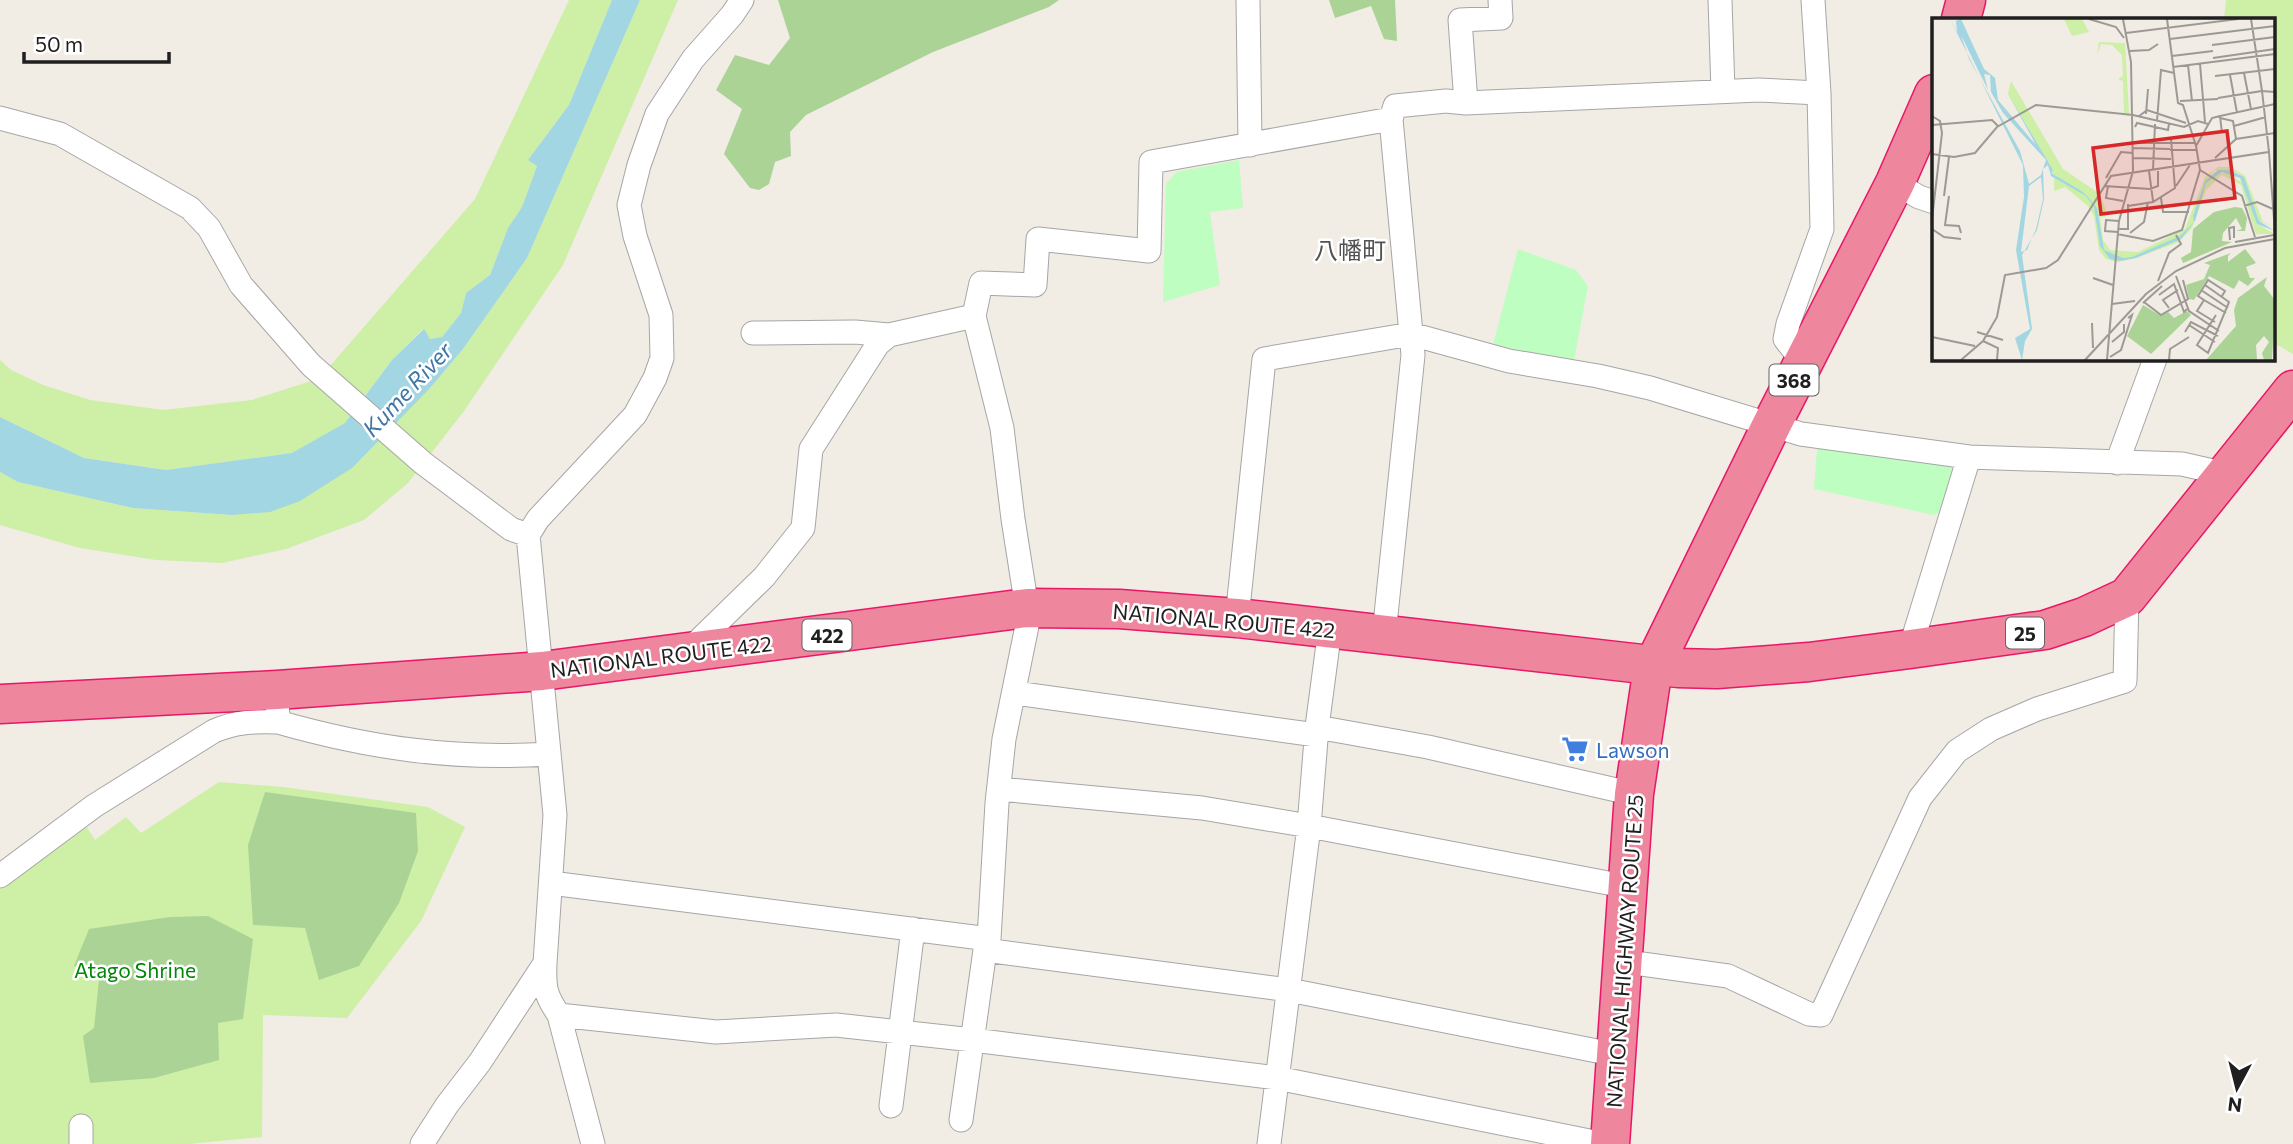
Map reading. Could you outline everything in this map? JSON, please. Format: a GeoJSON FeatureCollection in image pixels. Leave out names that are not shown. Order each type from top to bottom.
{"type":"FeatureCollection","features":[{"type":"Feature","properties":{"kind":"highway"},"geometry":{"type":"LineString","coordinates":[[1961,18],[1966,0]]}},
{"type":"Feature","properties":{"kind":"highway","name":"368"},"geometry":{"type":"LineString","coordinates":[[1653,667],[1803,362],[1895,183],[1932,99]]}},
{"type":"Feature","properties":{"kind":"highway","name":"25"},"geometry":{"type":"LineString","coordinates":[[1653,667],[1730,668],[1810,662],[2045,630],[2084,617],[2127,597],[2293,390]]}},
{"type":"Feature","properties":{"kind":"highway","name":"NATIONAL ROUTE 422"},"geometry":{"type":"LineString","coordinates":[[0,704],[277,706],[1027,608],[1119,610],[1237,618],[1653,667]]}},
{"type":"Feature","properties":{"kind":"highway","name":"NATIONAL HIGHWAY ROUTE 25"},"geometry":{"type":"LineString","coordinates":[[1587,1142],[1617,1055],[1634,794],[1653,667]]}},
{"type":"Feature","properties":{"kind":"street"},"geometry":{"type":"LineString","coordinates":[[593,1144],[559,1015],[544,988],[555,815],[528,535],[538,519],[635,415],[655,378],[662,358],[661,315],[635,236],[629,205],[639,165],[657,114],[692,59],[742,0]]}},
{"type":"Feature","properties":{"kind":"street"},"geometry":{"type":"LineString","coordinates":[[1248,0],[1250,145]]}},
{"type":"Feature","properties":{"kind":"street"},"geometry":{"type":"LineString","coordinates":[[1465,103],[1460,20],[1501,18],[1500,0]]}},
{"type":"Feature","properties":{"kind":"street"},"geometry":{"type":"LineString","coordinates":[[1720,0],[1723,91]]}},
{"type":"Feature","properties":{"kind":"street"},"geometry":{"type":"LineString","coordinates":[[1803,362],[1785,339],[1822,229],[1819,93],[1813,0]]}},
{"type":"Feature","properties":{"kind":"street"},"geometry":{"type":"LineString","coordinates":[[1384,634],[1413,355],[1391,120],[1395,106],[1446,101],[1465,103],[1723,91],[1819,93]]}},
{"type":"Feature","properties":{"kind":"street"},"geometry":{"type":"LineString","coordinates":[[0,118],[60,134],[190,208],[208,228],[241,285],[303,356],[423,463],[511,529],[528,535]]}},
{"type":"Feature","properties":{"kind":"street"},"geometry":{"type":"LineString","coordinates":[[961,1120],[987,944],[1004,740],[1027,626],[1027,608],[1002,428],[974,316],[981,283],[1034,285],[1038,239],[1149,251],[1152,162],[1391,120]]}},
{"type":"Feature","properties":{"kind":"street"},"geometry":{"type":"LineString","coordinates":[[1895,183],[1932,201]]}},
{"type":"Feature","properties":{"kind":"street"},"geometry":{"type":"LineString","coordinates":[[753,333],[855,332],[889,335],[974,316]]}},
{"type":"Feature","properties":{"kind":"street"},"geometry":{"type":"LineString","coordinates":[[1237,618],[1264,359],[1410,334],[1509,361],[1650,388],[1801,434],[1969,457],[2182,464],[2226,474]]}},
{"type":"Feature","properties":{"kind":"street"},"geometry":{"type":"LineString","coordinates":[[687,652],[764,577],[803,528],[811,449],[878,344],[889,335]]}},
{"type":"Feature","properties":{"kind":"street"},"geometry":{"type":"LineString","coordinates":[[2117,463],[2155,360]]}},
{"type":"Feature","properties":{"kind":"street"},"geometry":{"type":"LineString","coordinates":[[1910,649],[1969,457]]}},
{"type":"Feature","properties":{"kind":"street"},"geometry":{"type":"LineString","coordinates":[[1623,965],[1642,964],[1728,976],[1810,1014],[1821,1015],[1920,797],[1957,751],[1990,729],[2037,709],[2126,681],[2127,597]]}},
{"type":"Feature","properties":{"kind":"street"},"geometry":{"type":"LineString","coordinates":[[1269,1144],[1309,826],[1330,629]]}},
{"type":"Feature","properties":{"kind":"street"},"geometry":{"type":"LineString","coordinates":[[1015,693],[1428,747],[1634,794]]}},
{"type":"Feature","properties":{"kind":"street"},"geometry":{"type":"LineString","coordinates":[[0,876],[94,806],[214,731],[229,724],[249,721],[277,706],[364,744],[451,755],[548,754]]}},
{"type":"Feature","properties":{"kind":"street"},"geometry":{"type":"LineString","coordinates":[[999,789],[1142,801],[1309,826],[1629,887]]}},
{"type":"Feature","properties":{"kind":"street"},"geometry":{"type":"LineString","coordinates":[[551,883],[913,929],[987,944],[1289,990],[1617,1055]]}},
{"type":"Feature","properties":{"kind":"street"},"geometry":{"type":"LineString","coordinates":[[891,1106],[913,929]]}},
{"type":"Feature","properties":{"kind":"street"},"geometry":{"type":"LineString","coordinates":[[422,1144],[545,963]]}},
{"type":"Feature","properties":{"kind":"street"},"geometry":{"type":"LineString","coordinates":[[559,1015],[716,1032],[835,1025],[974,1040],[1277,1078],[1604,1144]]}},
{"type":"Feature","properties":{"kind":"green space"},"geometry":{"type":"Polygon","coordinates":[[[569,0],[612,0],[569,105],[528,160],[537,166],[522,207],[508,228],[490,275],[466,293],[461,313],[441,338],[430,339],[423,329],[392,360],[345,423],[293,453],[166,470],[84,458],[0,417],[0,360],[11,370],[43,385],[90,400],[163,410],[252,400],[308,382],[330,366],[475,199],[569,0]]]}},
{"type":"Feature","properties":{"kind":"green space"},"geometry":{"type":"Polygon","coordinates":[[[640,0],[678,0],[563,265],[464,411],[408,483],[364,520],[286,549],[222,563],[156,560],[80,548],[0,525],[0,472],[18,482],[133,508],[232,515],[430,388],[463,349],[527,258],[640,0]]]}},
{"type":"Feature","properties":{"kind":"green space"},"geometry":{"type":"Polygon","coordinates":[[[778,0],[1059,0],[1049,7],[933,52],[806,115],[790,132],[791,156],[775,162],[769,184],[759,190],[750,188],[724,154],[742,109],[716,90],[735,55],[769,65],[790,38],[778,0]]]}},
{"type":"Feature","properties":{"kind":"green space"},"geometry":{"type":"Polygon","coordinates":[[[1329,0],[1395,0],[1397,41],[1384,39],[1371,6],[1335,18],[1329,0]]]}},
{"type":"Feature","properties":{"kind":"green space"},"geometry":{"type":"Polygon","coordinates":[[[2226,0],[2293,0],[2293,354],[2276,344],[2276,18],[2224,18],[2226,0]]]}},
{"type":"Feature","properties":{"kind":"green space"},"geometry":{"type":"Polygon","coordinates":[[[1239,160],[1243,208],[1210,212],[1220,285],[1163,302],[1166,184],[1176,172],[1239,160]]]}},
{"type":"Feature","properties":{"kind":"green space"},"geometry":{"type":"Polygon","coordinates":[[[1518,249],[1576,270],[1588,286],[1574,361],[1493,345],[1518,249]]]}},
{"type":"Feature","properties":{"kind":"green space"},"geometry":{"type":"Polygon","coordinates":[[[1822,446],[1960,467],[1945,509],[1934,515],[1814,489],[1817,449],[1822,446]]]}},
{"type":"Feature","properties":{"kind":"green space","name":"Atago Shrine"},"geometry":{"type":"Polygon","coordinates":[[[219,782],[283,787],[428,807],[465,827],[421,921],[347,1018],[263,1015],[262,1137],[188,1144],[0,1144],[0,888],[84,823],[95,840],[126,817],[141,833],[219,782]]]}},
{"type":"Feature","properties":{"kind":"green space"},"geometry":{"type":"Polygon","coordinates":[[[265,792],[416,813],[418,851],[399,903],[359,966],[319,980],[305,928],[253,925],[248,845],[265,792]]]}},
{"type":"Feature","properties":{"kind":"green space"},"geometry":{"type":"Polygon","coordinates":[[[208,916],[253,939],[243,1019],[218,1023],[219,1060],[154,1078],[90,1083],[83,1036],[94,1028],[99,980],[74,966],[89,929],[170,917],[208,916]]]}},
{"type":"Feature","properties":{"kind":"water","name":"Kume River"},"geometry":{"type":"Polygon","coordinates":[[[612,0],[640,0],[527,258],[463,349],[430,388],[352,468],[300,501],[270,512],[232,515],[133,508],[18,482],[0,472],[0,417],[84,458],[166,470],[292,453],[345,423],[392,360],[424,329],[430,339],[442,337],[461,313],[466,293],[490,275],[508,228],[522,207],[537,166],[528,160],[569,105],[612,0]]]}},
{"type":"Feature","properties":{"kind":"place","name":"Lawson"},"geometry":{"type":"Point","coordinates":[1575,749]}},
{"type":"Feature","properties":{"kind":"district","name":"八幡町"},"geometry":{"type":"Point","coordinates":[1350,249]}}]}
